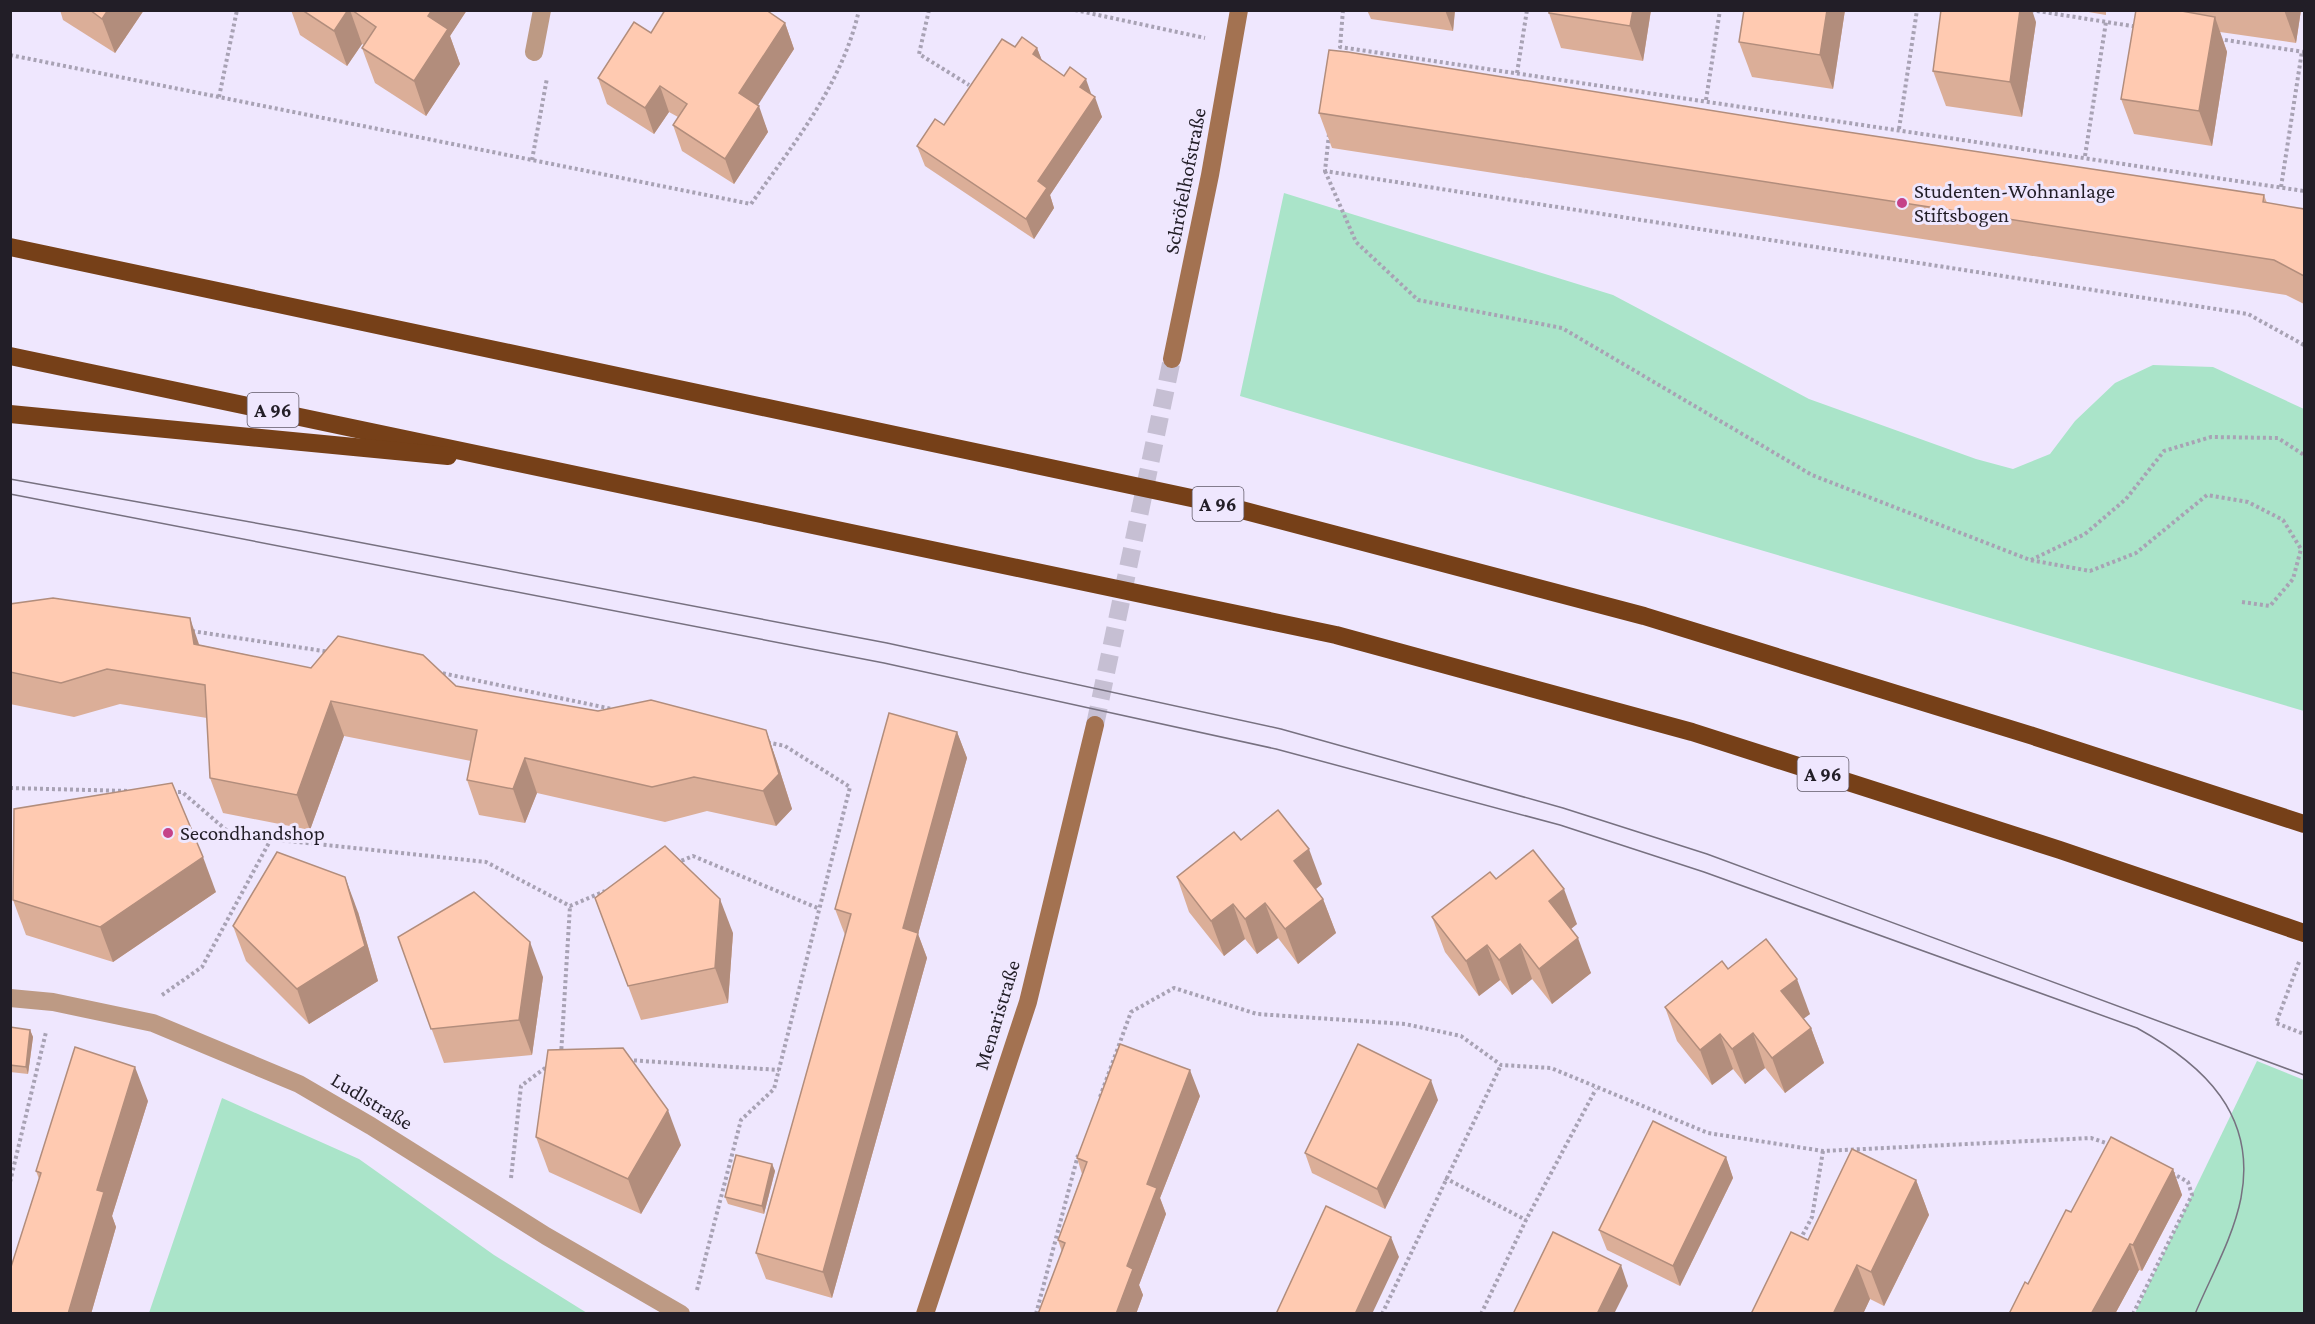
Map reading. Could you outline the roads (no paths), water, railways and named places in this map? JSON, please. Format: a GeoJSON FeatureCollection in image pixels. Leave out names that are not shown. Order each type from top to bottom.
{"type":"FeatureCollection","features":[{"type":"Feature","properties":{"kind":"highway","name":"A 96"},"geometry":{"type":"LineString","coordinates":[[10,247],[1226,506],[1644,616],[2033,735],[2304,824]]}},
{"type":"Feature","properties":{"kind":"highway","name":"A 96"},"geometry":{"type":"LineString","coordinates":[[10,356],[537,465],[1336,635],[1692,732],[2060,850],[2304,933]]}},
{"type":"Feature","properties":{"kind":"highway"},"geometry":{"type":"LineString","coordinates":[[10,414],[537,465]]}},
{"type":"Feature","properties":{"kind":"street"},"geometry":{"type":"LineString","coordinates":[[534,52],[542,10]]}},
{"type":"Feature","properties":{"kind":"street","name":"Schröfelhofstraße"},"geometry":{"type":"LineString","coordinates":[[1172,359],[1212,164],[1239,10]]}},
{"type":"Feature","properties":{"kind":"street","name":"Menaristraße"},"geometry":{"type":"LineString","coordinates":[[925,1314],[1028,1002],[1095,725]]}},
{"type":"Feature","properties":{"kind":"street","name":"Ludlstraße"},"geometry":{"type":"LineString","coordinates":[[10,998],[53,1002],[153,1023],[299,1084],[681,1314]]}},
{"type":"Feature","properties":{"kind":"tunnel"},"geometry":{"type":"LineString","coordinates":[[1095,725],[1172,359]]}},
{"type":"Feature","properties":{"kind":"tram line"},"geometry":{"type":"LineString","coordinates":[[10,479],[300,531],[887,643],[1281,729],[1563,808],[1707,854],[2304,1075]]}},
{"type":"Feature","properties":{"kind":"tram line"},"geometry":{"type":"LineString","coordinates":[[10,494],[884,663],[1276,749],[1560,825],[1704,872],[2137,1028],[2184,1058],[2204,1076],[2233,1117],[2241,1142],[2244,1168],[2237,1213],[2227,1242],[2195,1314]]}},
{"type":"Feature","properties":{"kind":"place","name":"Studenten-Wohnanlage Stiftsbogen"},"geometry":{"type":"Point","coordinates":[1902,203]}},
{"type":"Feature","properties":{"kind":"place","name":"Secondhandshop"},"geometry":{"type":"Point","coordinates":[168,833]}}]}
